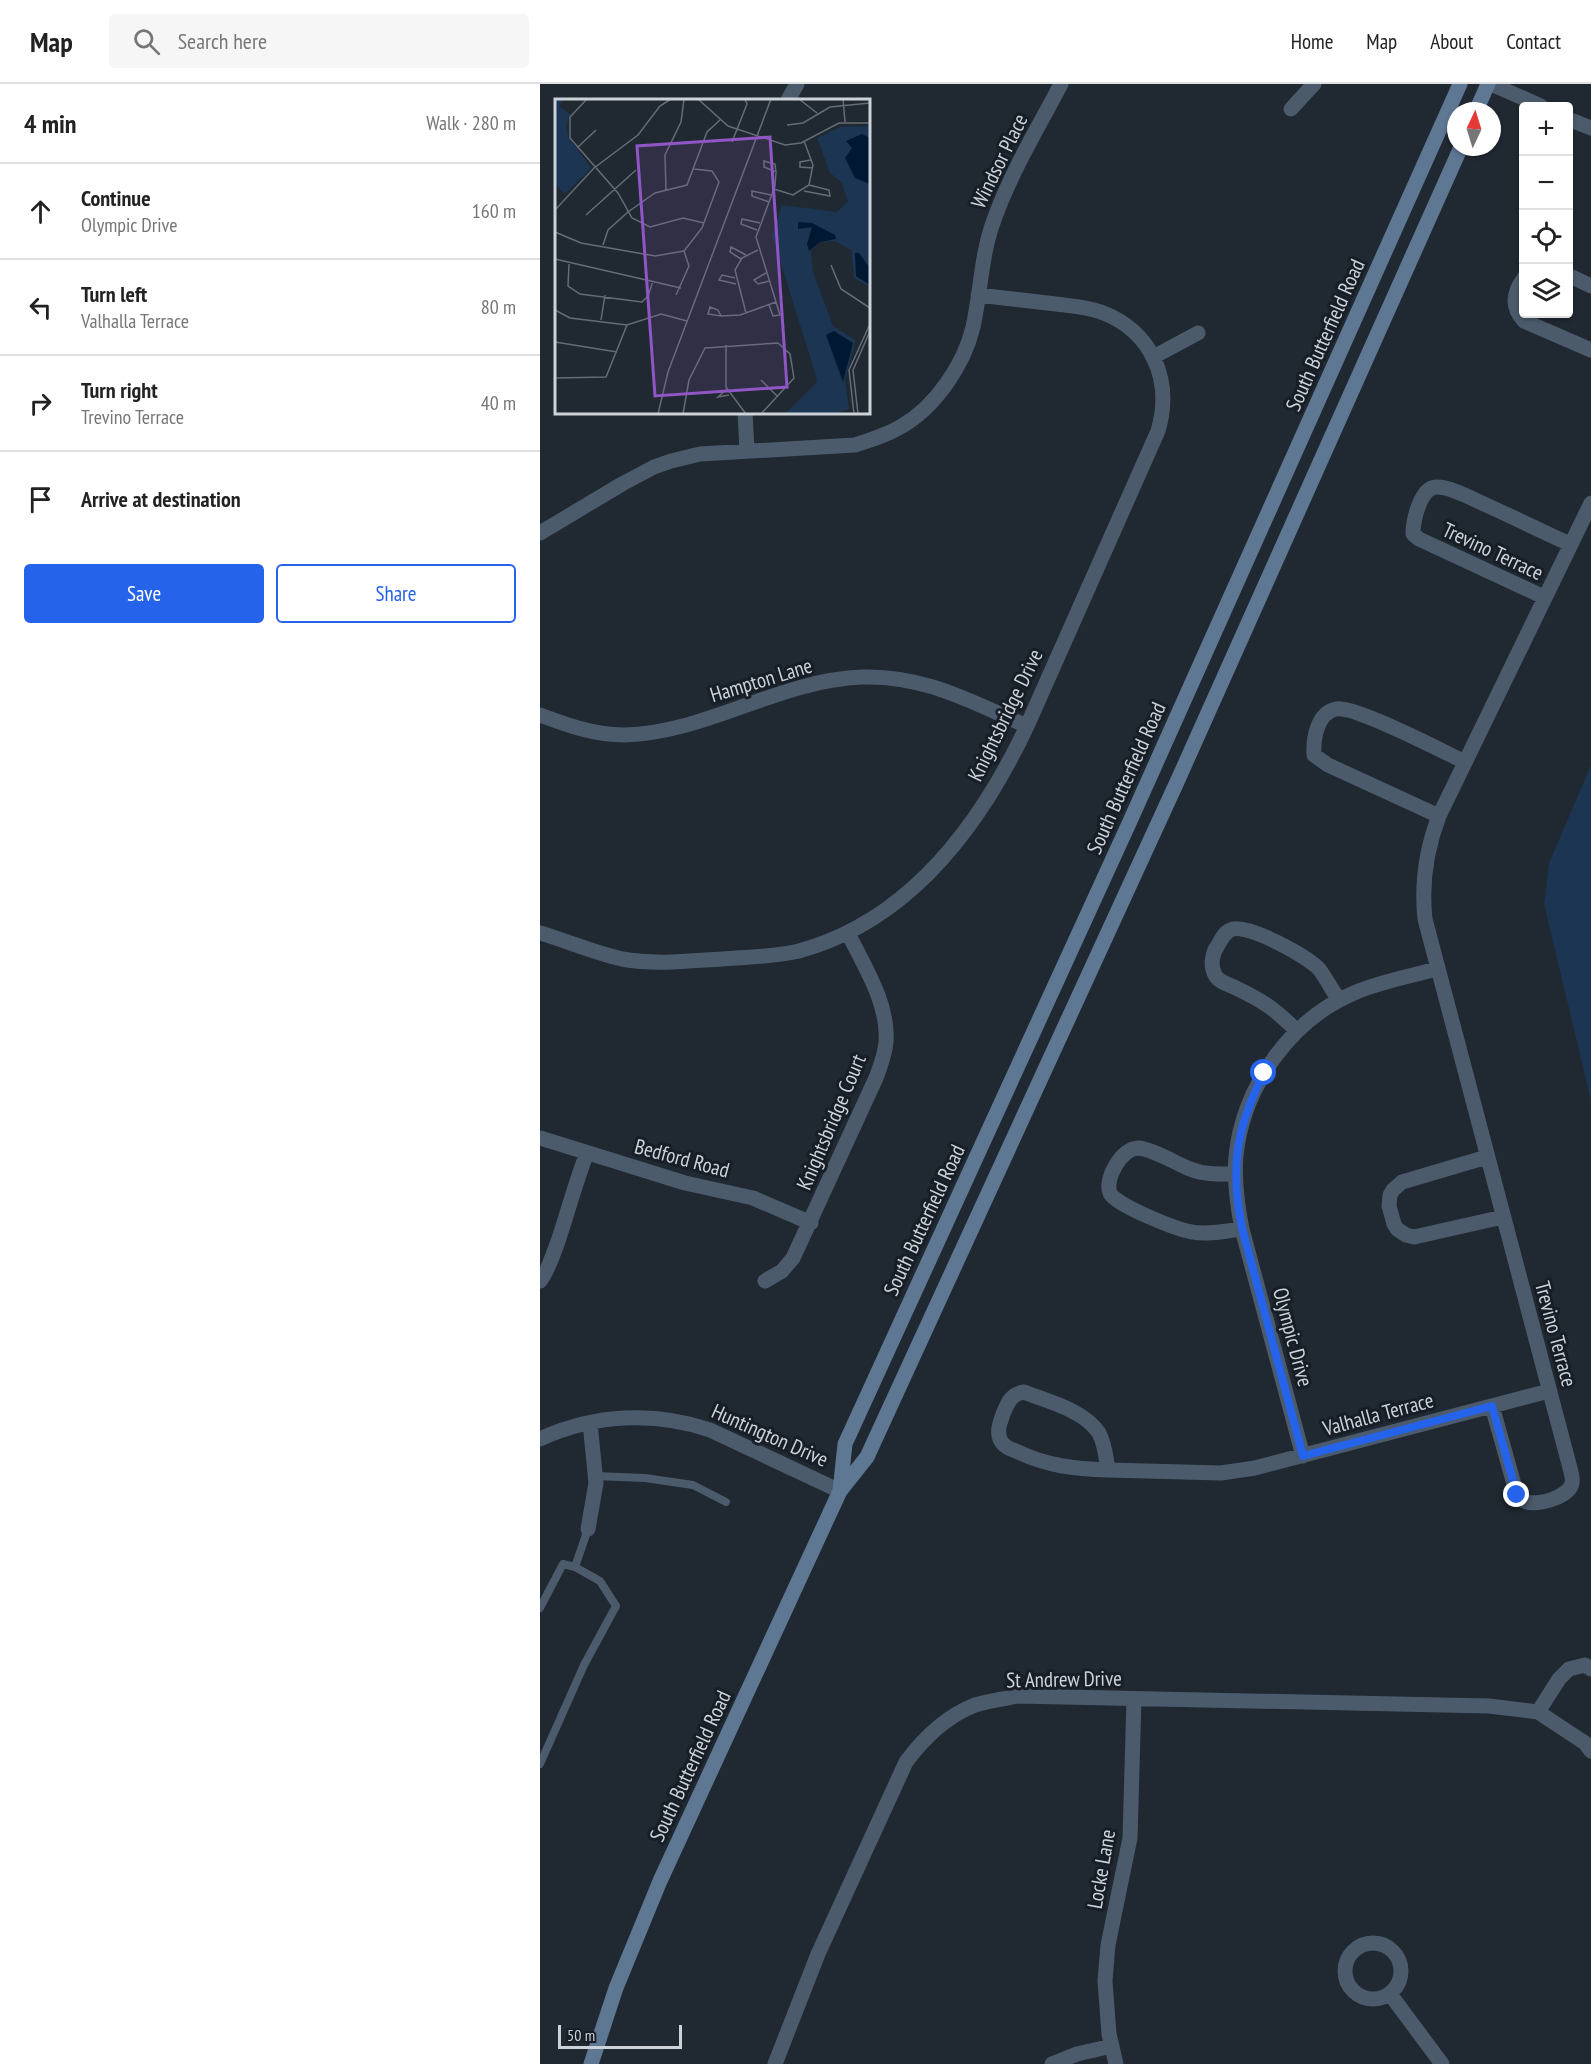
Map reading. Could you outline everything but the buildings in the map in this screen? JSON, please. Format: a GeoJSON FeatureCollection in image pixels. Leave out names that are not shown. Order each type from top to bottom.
{"type":"FeatureCollection","features":[{"type":"Feature","properties":{"kind":"main road","name":"South Butterfield Road"},"geometry":{"type":"LineString","coordinates":[[840,1491],[844,1444],[1136,808],[1460,84]]}},
{"type":"Feature","properties":{"kind":"main road"},"geometry":{"type":"LineString","coordinates":[[1480,102],[1489,84]]}},
{"type":"Feature","properties":{"kind":"main road","name":"South Butterfield Road"},"geometry":{"type":"LineString","coordinates":[[591,2064],[616,1988],[660,1881],[840,1491],[867,1457],[1177,782],[1457,156]]}},
{"type":"Feature","properties":{"kind":"street"},"geometry":{"type":"LineString","coordinates":[[788,99],[796,84]]}},
{"type":"Feature","properties":{"kind":"street","name":"Windsor Place"},"geometry":{"type":"LineString","coordinates":[[540,533],[654,467],[700,454],[855,445],[902,426],[932,400],[953,373],[968,343],[992,222],[1004,192],[1061,84]]}},
{"type":"Feature","properties":{"kind":"street"},"geometry":{"type":"LineString","coordinates":[[1291,109],[1314,84]]}},
{"type":"Feature","properties":{"kind":"street"},"geometry":{"type":"LineString","coordinates":[[1489,84],[1532,102]]}},
{"type":"Feature","properties":{"kind":"street"},"geometry":{"type":"LineString","coordinates":[[1573,121],[1591,128]]}},
{"type":"Feature","properties":{"kind":"street"},"geometry":{"type":"LineString","coordinates":[[1573,277],[1591,286]]}},
{"type":"Feature","properties":{"kind":"street"},"geometry":{"type":"LineString","coordinates":[[1519,284],[1514,301],[1519,315]]}},
{"type":"Feature","properties":{"kind":"street","name":"Knightsbridge Drive"},"geometry":{"type":"LineString","coordinates":[[540,933],[622,958],[663,962],[779,955],[799,951],[848,933],[891,908],[913,890],[942,860],[977,815],[1008,766],[1027,726],[1158,431],[1164,403],[1160,371],[1155,356],[1133,331],[1118,320],[1100,311],[1087,308],[978,295]]}},
{"type":"Feature","properties":{"kind":"street"},"geometry":{"type":"LineString","coordinates":[[1521,318],[1591,350]]}},
{"type":"Feature","properties":{"kind":"street"},"geometry":{"type":"LineString","coordinates":[[1155,356],[1198,333]]}},
{"type":"Feature","properties":{"kind":"street"},"geometry":{"type":"LineString","coordinates":[[745,414],[747,451]]}},
{"type":"Feature","properties":{"kind":"street","name":"Trevino Terrace"},"geometry":{"type":"LineString","coordinates":[[1544,597],[1419,539],[1413,534],[1413,523],[1419,505],[1431,488],[1437,486],[1458,493],[1570,543]]}},
{"type":"Feature","properties":{"kind":"street","name":"Trevino Terrace"},"geometry":{"type":"LineString","coordinates":[[1492,1406],[1517,1495],[1523,1501],[1531,1503],[1548,1501],[1568,1491],[1572,1484],[1570,1468],[1425,919],[1422,896],[1425,863],[1429,842],[1439,816],[1591,503]]}},
{"type":"Feature","properties":{"kind":"street","name":"Hampton Lane"},"geometry":{"type":"LineString","coordinates":[[540,715],[572,727],[597,733],[622,735],[662,732],[814,683],[877,677],[933,686],[1027,726]]}},
{"type":"Feature","properties":{"kind":"street"},"geometry":{"type":"LineString","coordinates":[[1439,816],[1328,765],[1314,755],[1313,741],[1322,718],[1328,712],[1339,708],[1359,713],[1465,762]]}},
{"type":"Feature","properties":{"kind":"street"},"geometry":{"type":"LineString","coordinates":[[1297,1031],[1266,1003],[1220,981],[1214,974],[1212,960],[1215,950],[1227,932],[1244,929],[1296,951],[1318,969],[1339,1000]]}},
{"type":"Feature","properties":{"kind":"street","name":"Knightsbridge Court"},"geometry":{"type":"LineString","coordinates":[[765,1281],[782,1270],[793,1258],[811,1223],[876,1078],[886,1042],[885,1018],[880,1000],[848,933]]}},
{"type":"Feature","properties":{"kind":"street","name":"Olympic Drive"},"geometry":{"type":"LineString","coordinates":[[1303,1456],[1242,1228],[1237,1200],[1236,1154],[1245,1116],[1264,1073],[1278,1053],[1307,1021],[1356,992],[1437,969]]}},
{"type":"Feature","properties":{"kind":"street","name":"Bedford Road"},"geometry":{"type":"LineString","coordinates":[[540,1138],[685,1183],[753,1198],[811,1223]]}},
{"type":"Feature","properties":{"kind":"street"},"geometry":{"type":"LineString","coordinates":[[1235,1174],[1207,1174],[1191,1170],[1138,1148],[1128,1150],[1121,1157],[1114,1168],[1109,1187],[1110,1194],[1118,1202],[1170,1227],[1192,1233],[1211,1233],[1242,1228]]}},
{"type":"Feature","properties":{"kind":"street"},"geometry":{"type":"LineString","coordinates":[[540,1281],[546,1273],[560,1236],[587,1153]]}},
{"type":"Feature","properties":{"kind":"street"},"geometry":{"type":"LineString","coordinates":[[1487,1156],[1401,1182],[1390,1195],[1389,1206],[1397,1229],[1414,1237],[1503,1217]]}},
{"type":"Feature","properties":{"kind":"street","name":"Valhalla Terrace"},"geometry":{"type":"LineString","coordinates":[[1108,1470],[1100,1434],[1088,1420],[1024,1392],[1011,1397],[998,1429],[999,1439],[1004,1445],[1044,1463],[1079,1470],[1221,1473],[1256,1468],[1549,1391]]}},
{"type":"Feature","properties":{"kind":"street","name":"Huntington Drive"},"geometry":{"type":"LineString","coordinates":[[540,1439],[573,1426],[633,1417],[694,1424],[840,1491]]}},
{"type":"Feature","properties":{"kind":"street"},"geometry":{"type":"LineString","coordinates":[[588,1529],[595,1476],[590,1423]]}},
{"type":"Feature","properties":{"kind":"street"},"geometry":{"type":"LineString","coordinates":[[1589,1743],[1538,1712],[1559,1678],[1569,1669],[1585,1665],[1591,1669]]}},
{"type":"Feature","properties":{"kind":"street","name":"St Andrew Drive"},"geometry":{"type":"LineString","coordinates":[[775,2064],[822,1943],[906,1762],[917,1747],[934,1731],[976,1705],[1017,1696],[1489,1706],[1538,1712]]}},
{"type":"Feature","properties":{"kind":"street","name":"Locke Lane"},"geometry":{"type":"LineString","coordinates":[[1116,2064],[1109,2034],[1105,1981],[1108,1945],[1131,1838],[1134,1699]]}},
{"type":"Feature","properties":{"kind":"street"},"geometry":{"type":"LineString","coordinates":[[1389,1994],[1442,2064]]}},
{"type":"Feature","properties":{"kind":"street"},"geometry":{"type":"LineString","coordinates":[[1052,2064],[1077,2054],[1112,2046]]}},
{"type":"Feature","properties":{"kind":"lane"},"geometry":{"type":"LineString","coordinates":[[595,1476],[645,1478],[693,1485],[726,1502]]}},
{"type":"Feature","properties":{"kind":"lane"},"geometry":{"type":"LineString","coordinates":[[575,1567],[588,1529]]}},
{"type":"Feature","properties":{"kind":"lane"},"geometry":{"type":"LineString","coordinates":[[540,1608],[563,1564],[575,1567],[600,1581],[616,1606],[584,1665],[540,1764]]}},
{"type":"Feature","properties":{"kind":"shaded area"},"geometry":{"type":"Polygon","coordinates":[[[1591,765],[1591,1101],[1544,904],[1549,863],[1591,765]]]}},
{"type":"Feature","properties":{"kind":"route"},"geometry":{"type":"LineString","coordinates":[[1264,1073],[1251,1098],[1236,1154],[1237,1200],[1242,1228],[1303,1456],[1492,1406],[1517,1495]]}}]}
